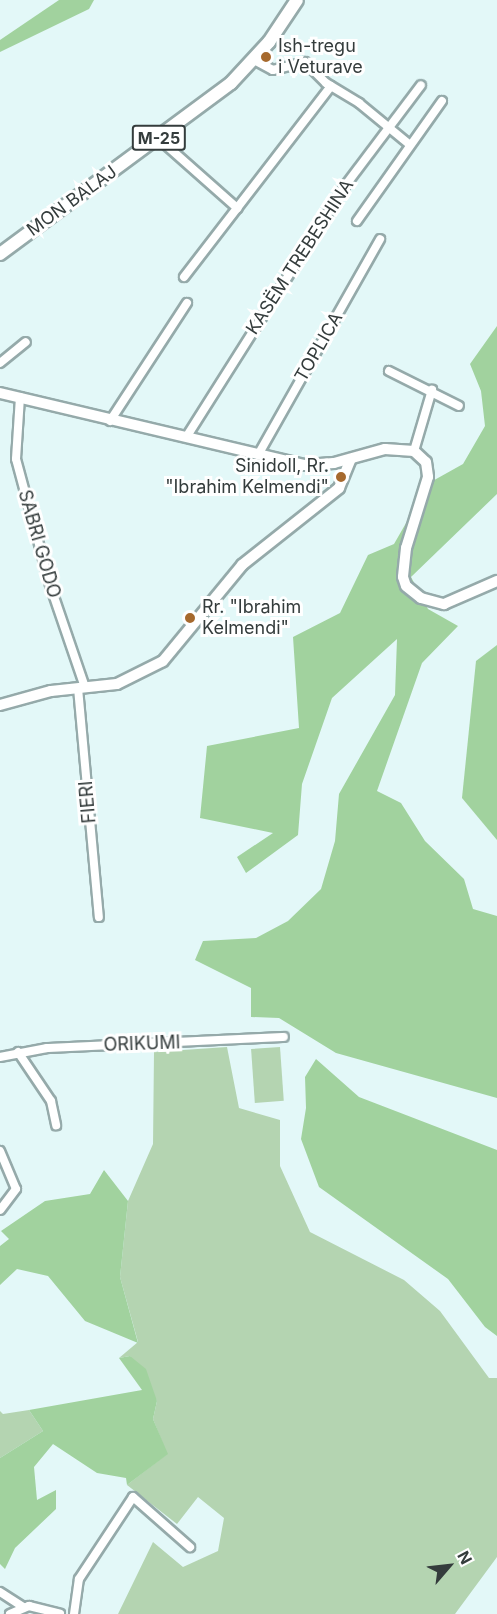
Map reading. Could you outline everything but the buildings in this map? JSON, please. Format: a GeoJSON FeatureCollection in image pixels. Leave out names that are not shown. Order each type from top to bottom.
{"type":"FeatureCollection","features":[{"type":"Feature","properties":{"kind":"main road","name":"MON BALAJ"},"geometry":{"type":"LineString","coordinates":[[0,254],[231,83],[254,60],[297,0]]}},
{"type":"Feature","properties":{"kind":"street"},"geometry":{"type":"LineString","coordinates":[[254,60],[273,70],[305,62],[331,86],[359,103],[409,144]]}},
{"type":"Feature","properties":{"kind":"street","name":"KASËM TREBESHINA"},"geometry":{"type":"LineString","coordinates":[[187,436],[341,192],[421,85]]}},
{"type":"Feature","properties":{"kind":"street"},"geometry":{"type":"LineString","coordinates":[[184,277],[331,86]]}},
{"type":"Feature","properties":{"kind":"street"},"geometry":{"type":"LineString","coordinates":[[357,221],[442,100]]}},
{"type":"Feature","properties":{"kind":"street"},"geometry":{"type":"LineString","coordinates":[[158,138],[237,208]]}},
{"type":"Feature","properties":{"kind":"street","name":"TOPLICA"},"geometry":{"type":"LineString","coordinates":[[258,454],[380,239]]}},
{"type":"Feature","properties":{"kind":"street"},"geometry":{"type":"LineString","coordinates":[[110,421],[187,303]]}},
{"type":"Feature","properties":{"kind":"street"},"geometry":{"type":"LineString","coordinates":[[0,363],[26,342]]}},
{"type":"Feature","properties":{"kind":"street"},"geometry":{"type":"LineString","coordinates":[[389,371],[432,390],[459,406]]}},
{"type":"Feature","properties":{"kind":"street"},"geometry":{"type":"LineString","coordinates":[[414,451],[432,390]]}},
{"type":"Feature","properties":{"kind":"street"},"geometry":{"type":"LineString","coordinates":[[0,393],[110,421],[187,436],[304,465],[351,459],[385,449],[414,451],[429,469],[406,548],[403,577],[406,586],[421,598],[444,604],[497,581]]}},
{"type":"Feature","properties":{"kind":"street","name":"SABRI GODO"},"geometry":{"type":"LineString","coordinates":[[20,398],[16,459],[81,688]]}},
{"type":"Feature","properties":{"kind":"street"},"geometry":{"type":"LineString","coordinates":[[0,705],[35,694],[127,680],[168,657],[182,634],[243,565],[339,488],[351,459]]}},
{"type":"Feature","properties":{"kind":"street","name":"FIERI"},"geometry":{"type":"LineString","coordinates":[[81,688],[99,916]]}},
{"type":"Feature","properties":{"kind":"street","name":"ORIKUMI"},"geometry":{"type":"LineString","coordinates":[[0,1057],[18,1052],[284,1037]]}},
{"type":"Feature","properties":{"kind":"street"},"geometry":{"type":"LineString","coordinates":[[18,1052],[51,1101],[56,1125]]}},
{"type":"Feature","properties":{"kind":"street"},"geometry":{"type":"LineString","coordinates":[[0,1151],[16,1185],[0,1210]]}},
{"type":"Feature","properties":{"kind":"street"},"geometry":{"type":"LineString","coordinates":[[74,1614],[79,1579],[133,1497],[190,1547]]}},
{"type":"Feature","properties":{"kind":"street"},"geometry":{"type":"LineString","coordinates":[[0,1592],[22,1606],[60,1614]]}},
{"type":"Feature","properties":{"kind":"street"},"geometry":{"type":"LineString","coordinates":[[10,1614],[22,1606]]}},
{"type":"Feature","properties":{"kind":"green space"},"geometry":{"type":"Polygon","coordinates":[[[59,0],[94,0],[89,9],[0,52],[0,40],[59,0]]]}},
{"type":"Feature","properties":{"kind":"green space"},"geometry":{"type":"Polygon","coordinates":[[[497,326],[497,494],[411,577],[428,609],[458,626],[422,663],[377,791],[401,803],[425,841],[464,879],[473,909],[497,916],[497,1098],[336,1053],[279,1018],[251,1017],[251,988],[195,960],[203,941],[256,938],[288,921],[321,889],[335,841],[339,794],[395,695],[397,639],[332,698],[302,784],[298,835],[246,873],[237,857],[273,833],[200,818],[207,746],[299,728],[293,637],[340,613],[368,555],[394,544],[429,483],[463,464],[485,426],[481,391],[470,364],[497,326]]]}},
{"type":"Feature","properties":{"kind":"green space"},"geometry":{"type":"Polygon","coordinates":[[[497,645],[497,840],[462,798],[476,661],[497,645]]]}},
{"type":"Feature","properties":{"kind":"green space"},"geometry":{"type":"Polygon","coordinates":[[[227,1047],[239,1108],[280,1120],[280,1166],[310,1232],[404,1280],[440,1311],[489,1378],[497,1378],[497,1557],[455,1614],[118,1614],[153,1542],[183,1567],[218,1551],[224,1518],[198,1497],[177,1524],[127,1485],[167,1454],[153,1419],[157,1401],[130,1356],[119,1358],[138,1342],[120,1277],[128,1201],[153,1144],[154,1052],[227,1047]]]}},
{"type":"Feature","properties":{"kind":"green space"},"geometry":{"type":"Polygon","coordinates":[[[280,1047],[284,1101],[255,1103],[251,1049],[280,1047]]]}},
{"type":"Feature","properties":{"kind":"green space"},"geometry":{"type":"Polygon","coordinates":[[[316,1059],[359,1097],[497,1150],[497,1336],[485,1327],[448,1279],[319,1187],[301,1139],[306,1108],[305,1077],[316,1059]]]}},
{"type":"Feature","properties":{"kind":"green space"},"geometry":{"type":"Polygon","coordinates":[[[104,1170],[128,1201],[120,1277],[138,1343],[85,1321],[48,1276],[17,1269],[0,1285],[0,1246],[9,1239],[1,1231],[45,1201],[90,1194],[104,1170]]]}},
{"type":"Feature","properties":{"kind":"green space"},"geometry":{"type":"Polygon","coordinates":[[[130,1356],[146,1369],[157,1401],[153,1419],[168,1454],[127,1485],[126,1478],[97,1473],[53,1444],[34,1467],[37,1500],[56,1490],[56,1509],[15,1548],[5,1569],[0,1564],[0,1458],[43,1431],[29,1410],[142,1390],[119,1358],[130,1356]]]}},
{"type":"Feature","properties":{"kind":"green space"},"geometry":{"type":"Polygon","coordinates":[[[29,1410],[43,1431],[0,1458],[0,1411],[3,1414],[29,1410]]]}},
{"type":"Feature","properties":{"kind":"place","name":"Ish-tregu i Veturave"},"geometry":{"type":"Point","coordinates":[266,57]}},
{"type":"Feature","properties":{"kind":"place","name":"Sinidoll, Rr. \"Ibrahim Kelmendi\""},"geometry":{"type":"Point","coordinates":[341,477]}},
{"type":"Feature","properties":{"kind":"place","name":"Rr. \"Ibrahim Kelmendi\""},"geometry":{"type":"Point","coordinates":[190,618]}}]}
